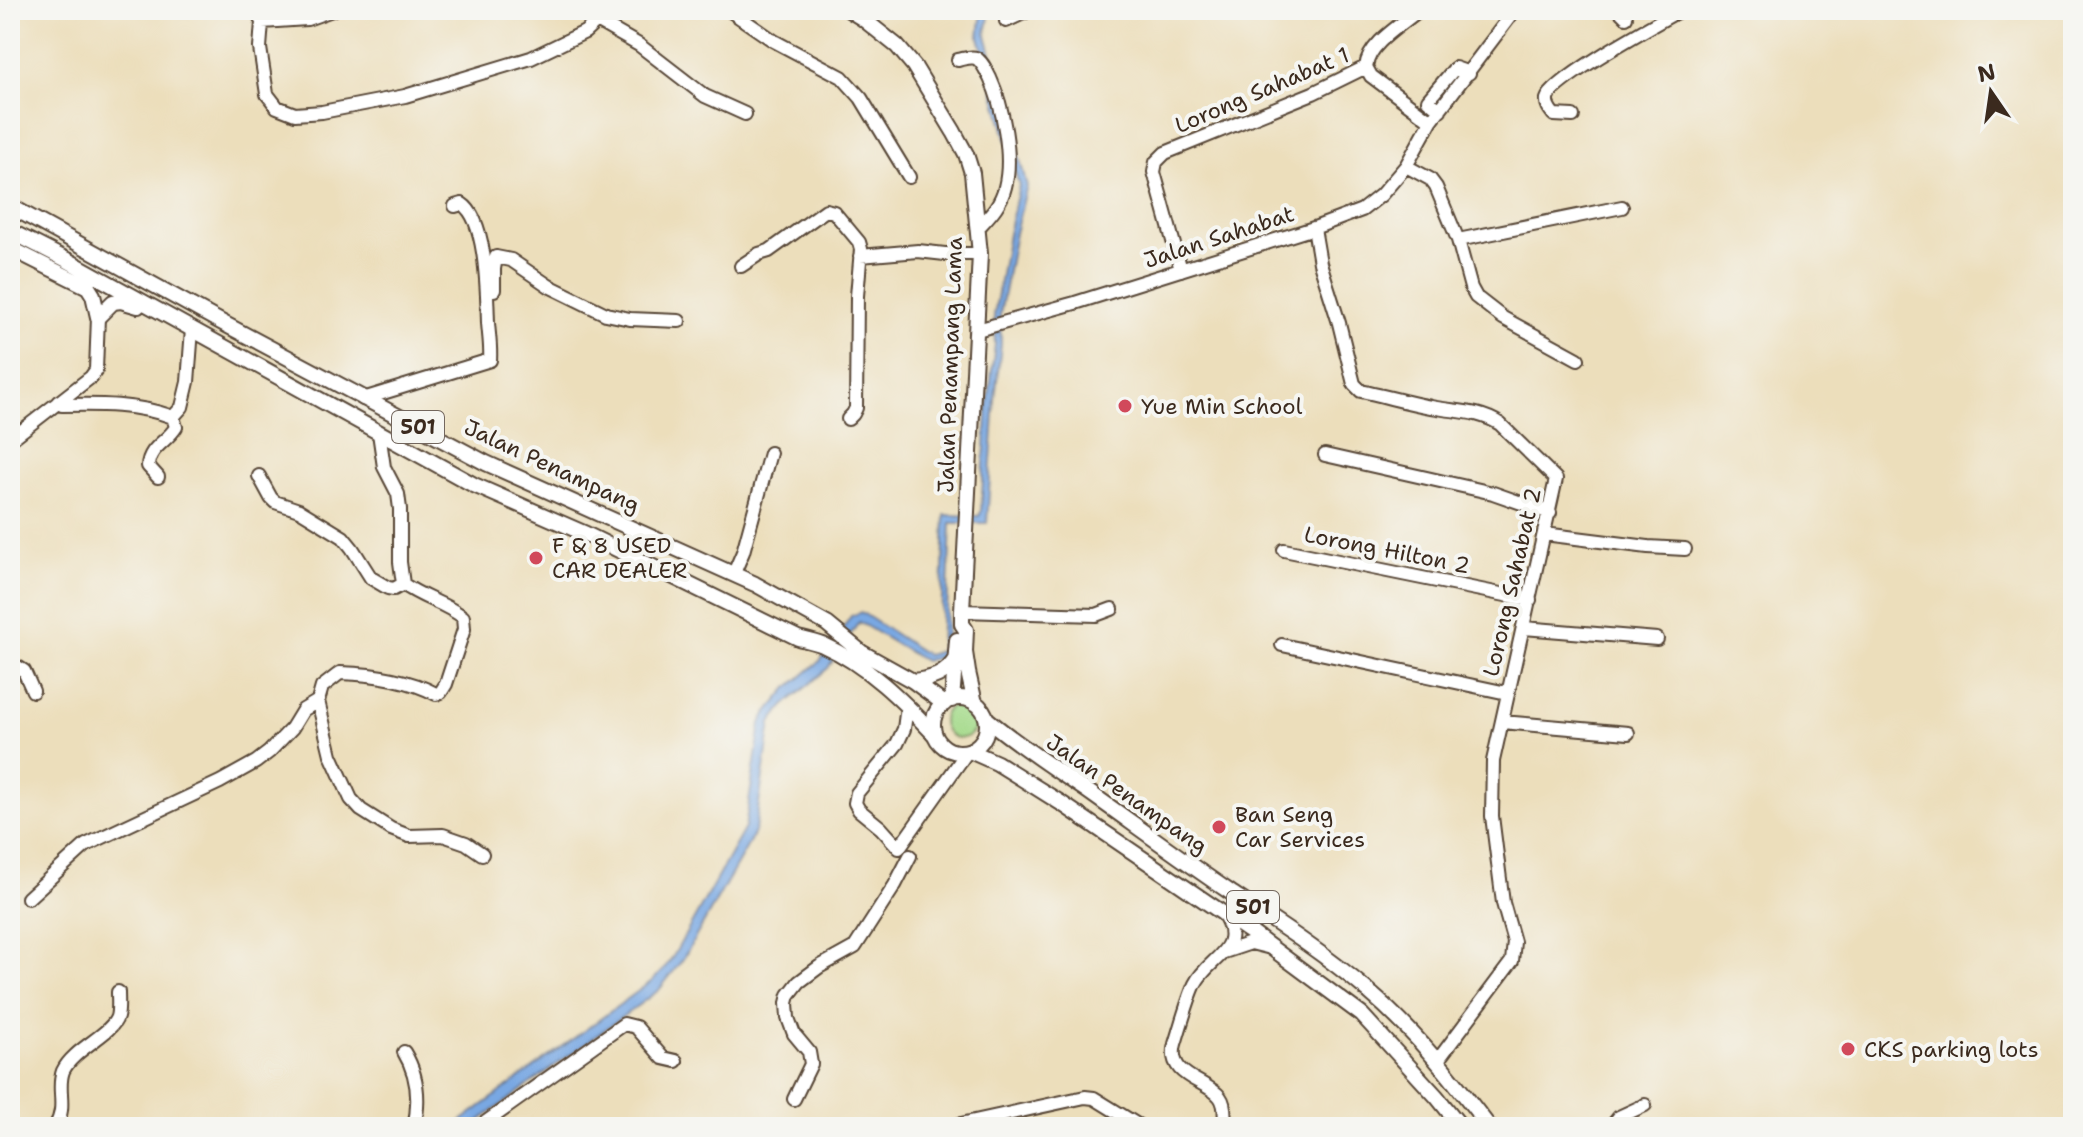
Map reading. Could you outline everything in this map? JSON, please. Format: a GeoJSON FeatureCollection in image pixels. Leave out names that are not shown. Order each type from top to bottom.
{"type":"FeatureCollection","features":[{"type":"Feature","properties":{"kind":"main road","name":"Jalan Penampang Lama"},"geometry":{"type":"LineString","coordinates":[[849,10],[897,46],[914,66],[966,154],[976,196],[980,254],[962,618],[948,702]]}},
{"type":"Feature","properties":{"kind":"main road","name":"Jalan Penampang"},"geometry":{"type":"LineString","coordinates":[[10,206],[486,463],[734,573],[784,599],[836,630],[861,652],[948,702]]}},
{"type":"Feature","properties":{"kind":"main road","name":"501"},"geometry":{"type":"LineString","coordinates":[[10,231],[474,485],[586,534],[798,638],[822,645],[869,674],[935,735]]}},
{"type":"Feature","properties":{"kind":"main road"},"geometry":{"type":"LineString","coordinates":[[10,248],[88,287],[98,317]]}},
{"type":"Feature","properties":{"kind":"main road"},"geometry":{"type":"LineString","coordinates":[[98,317],[113,302],[153,308]]}},
{"type":"Feature","properties":{"kind":"main road","name":"Jalan Penampang Lama"},"geometry":{"type":"LineString","coordinates":[[962,618],[975,703]]}},
{"type":"Feature","properties":{"kind":"main road"},"geometry":{"type":"LineString","coordinates":[[913,681],[938,676],[951,666],[956,657]]}},
{"type":"Feature","properties":{"kind":"main road"},"geometry":{"type":"LineString","coordinates":[[964,699],[975,703],[987,719],[984,738],[968,751],[948,749],[935,735],[934,718],[948,702],[964,699]]}},
{"type":"Feature","properties":{"kind":"main road","name":"Jalan Penampang"},"geometry":{"type":"LineString","coordinates":[[987,719],[1018,745],[1323,955],[1369,991],[1438,1060],[1489,1127]]}},
{"type":"Feature","properties":{"kind":"main road","name":"Jalan Penampang"},"geometry":{"type":"LineString","coordinates":[[968,751],[997,763],[1061,803],[1222,912],[1362,1015],[1461,1127]]}},
{"type":"Feature","properties":{"kind":"street"},"geometry":{"type":"LineString","coordinates":[[255,10],[262,22],[260,48],[267,94],[277,107],[295,114],[405,96],[510,65],[585,32],[600,15],[705,96],[745,114]]}},
{"type":"Feature","properties":{"kind":"street"},"geometry":{"type":"LineString","coordinates":[[262,22],[307,19],[332,10]]}},
{"type":"Feature","properties":{"kind":"street"},"geometry":{"type":"LineString","coordinates":[[729,10],[774,41],[842,77],[861,98],[909,177]]}},
{"type":"Feature","properties":{"kind":"street"},"geometry":{"type":"LineString","coordinates":[[1006,21],[1030,10]]}},
{"type":"Feature","properties":{"kind":"street"},"geometry":{"type":"LineString","coordinates":[[1366,67],[1367,57],[1373,49],[1419,10]]}},
{"type":"Feature","properties":{"kind":"street","name":"Jalan Sahabat"},"geometry":{"type":"LineString","coordinates":[[977,330],[1181,270],[1362,210],[1372,204],[1406,166],[1431,121],[1515,10]]}},
{"type":"Feature","properties":{"kind":"street"},"geometry":{"type":"LineString","coordinates":[[1573,116],[1554,115],[1548,107],[1549,96],[1558,85],[1631,37],[1680,10]]}},
{"type":"Feature","properties":{"kind":"street"},"geometry":{"type":"LineString","coordinates":[[958,60],[969,57],[980,61],[996,92],[1004,117],[1008,159],[1005,189],[999,203],[978,228]]}},
{"type":"Feature","properties":{"kind":"street","name":"Lorong Sahabat 1"},"geometry":{"type":"LineString","coordinates":[[1181,270],[1154,172],[1156,162],[1165,153],[1313,93],[1366,67],[1371,76],[1431,121]]}},
{"type":"Feature","properties":{"kind":"street"},"geometry":{"type":"LineString","coordinates":[[1406,166],[1430,179],[1436,187],[1458,240],[1476,297],[1503,318],[1578,359]]}},
{"type":"Feature","properties":{"kind":"street"},"geometry":{"type":"LineString","coordinates":[[363,399],[490,360],[486,275],[480,236],[469,208],[462,204],[455,206]]}},
{"type":"Feature","properties":{"kind":"street"},"geometry":{"type":"LineString","coordinates":[[1458,240],[1622,207]]}},
{"type":"Feature","properties":{"kind":"street"},"geometry":{"type":"LineString","coordinates":[[741,266],[830,210],[859,242],[856,408],[848,419]]}},
{"type":"Feature","properties":{"kind":"street","name":"Lorong Sahabat 2"},"geometry":{"type":"LineString","coordinates":[[1314,228],[1320,263],[1354,384],[1361,391],[1433,408],[1490,417],[1556,479],[1493,761],[1492,816],[1501,888],[1514,950],[1512,961],[1438,1060]]}},
{"type":"Feature","properties":{"kind":"street"},"geometry":{"type":"LineString","coordinates":[[860,256],[918,251],[980,254]]}},
{"type":"Feature","properties":{"kind":"street"},"geometry":{"type":"LineString","coordinates":[[491,349],[495,337],[496,257],[511,260],[549,286],[606,314],[630,319],[679,321]]}},
{"type":"Feature","properties":{"kind":"street"},"geometry":{"type":"LineString","coordinates":[[10,440],[91,377],[96,370],[98,317]]}},
{"type":"Feature","properties":{"kind":"street"},"geometry":{"type":"LineString","coordinates":[[173,417],[182,407],[188,382],[192,329]]}},
{"type":"Feature","properties":{"kind":"street"},"geometry":{"type":"LineString","coordinates":[[58,402],[62,405],[114,405],[161,412],[173,417]]}},
{"type":"Feature","properties":{"kind":"street"},"geometry":{"type":"LineString","coordinates":[[158,477],[148,466],[149,454],[176,427],[173,417]]}},
{"type":"Feature","properties":{"kind":"street"},"geometry":{"type":"LineString","coordinates":[[379,433],[384,467],[398,494],[403,584],[425,598],[454,609],[463,617],[464,629],[441,692],[436,694],[369,674],[340,673],[322,687],[318,701],[331,755],[351,799],[361,810],[391,829],[409,836],[443,835],[466,843],[482,854]]}},
{"type":"Feature","properties":{"kind":"street"},"geometry":{"type":"LineString","coordinates":[[734,573],[743,552],[770,453]]}},
{"type":"Feature","properties":{"kind":"street"},"geometry":{"type":"LineString","coordinates":[[1325,455],[1493,493],[1550,513]]}},
{"type":"Feature","properties":{"kind":"street"},"geometry":{"type":"LineString","coordinates":[[259,476],[275,502],[299,510],[343,537],[371,578],[388,588],[394,589],[403,584]]}},
{"type":"Feature","properties":{"kind":"street"},"geometry":{"type":"LineString","coordinates":[[1544,534],[1685,549]]}},
{"type":"Feature","properties":{"kind":"street","name":"Lorong Hilton 2"},"geometry":{"type":"LineString","coordinates":[[1284,550],[1530,600]]}},
{"type":"Feature","properties":{"kind":"street"},"geometry":{"type":"LineString","coordinates":[[962,618],[1096,615],[1112,609]]}},
{"type":"Feature","properties":{"kind":"street"},"geometry":{"type":"LineString","coordinates":[[1524,628],[1657,639]]}},
{"type":"Feature","properties":{"kind":"street"},"geometry":{"type":"LineString","coordinates":[[1282,645],[1507,693]]}},
{"type":"Feature","properties":{"kind":"street"},"geometry":{"type":"LineString","coordinates":[[10,662],[24,671],[33,691]]}},
{"type":"Feature","properties":{"kind":"street"},"geometry":{"type":"LineString","coordinates":[[28,898],[86,845],[256,762],[292,728],[303,710],[318,701]]}},
{"type":"Feature","properties":{"kind":"street"},"geometry":{"type":"LineString","coordinates":[[907,706],[904,729],[897,744],[857,793],[855,803],[899,848],[968,751]]}},
{"type":"Feature","properties":{"kind":"street"},"geometry":{"type":"LineString","coordinates":[[1502,722],[1628,733]]}},
{"type":"Feature","properties":{"kind":"street"},"geometry":{"type":"LineString","coordinates":[[794,1099],[811,1064],[809,1052],[794,1034],[788,1018],[789,995],[799,982],[819,967],[855,947],[910,856]]}},
{"type":"Feature","properties":{"kind":"street"},"geometry":{"type":"LineString","coordinates":[[1222,912],[1232,933],[1224,952],[1196,981],[1174,1048],[1179,1068],[1219,1095],[1225,1117],[1224,1127]]}},
{"type":"Feature","properties":{"kind":"street"},"geometry":{"type":"LineString","coordinates":[[1224,952],[1251,943],[1273,949]]}},
{"type":"Feature","properties":{"kind":"street"},"geometry":{"type":"LineString","coordinates":[[55,1127],[63,1107],[63,1071],[70,1059],[112,1026],[117,1017],[118,992]]}},
{"type":"Feature","properties":{"kind":"street"},"geometry":{"type":"LineString","coordinates":[[479,1127],[624,1024],[636,1027],[663,1058],[676,1061]]}},
{"type":"Feature","properties":{"kind":"street"},"geometry":{"type":"LineString","coordinates":[[404,1052],[417,1090],[414,1127]]}},
{"type":"Feature","properties":{"kind":"street"},"geometry":{"type":"LineString","coordinates":[[947,1127],[1085,1097],[1094,1098],[1122,1122],[1141,1127]]}},
{"type":"Feature","properties":{"kind":"street"},"geometry":{"type":"LineString","coordinates":[[1611,1127],[1619,1117],[1645,1105]]}},
{"type":"Feature","properties":{"kind":"green space"},"geometry":{"type":"Polygon","coordinates":[[[960,704],[972,709],[977,721],[972,733],[960,738],[948,733],[943,721],[948,709],[960,704]]]}},
{"type":"Feature","properties":{"kind":"water"},"geometry":{"type":"Polygon","coordinates":[[[982,10],[990,10],[986,35],[1027,186],[1000,314],[1001,344],[987,523],[951,523],[945,656],[924,661],[859,622],[828,668],[784,706],[771,723],[755,830],[683,959],[659,990],[471,1127],[453,1127],[663,970],[745,828],[761,723],[787,689],[820,661],[851,616],[861,612],[927,655],[940,651],[945,515],[979,516],[981,512],[995,344],[994,316],[1019,186],[979,37],[982,10]]]}},
{"type":"Feature","properties":{"kind":"place","name":"Yue Min School"},"geometry":{"type":"Point","coordinates":[1125,406]}},
{"type":"Feature","properties":{"kind":"place","name":"F & 8 USED CAR DEALER"},"geometry":{"type":"Point","coordinates":[536,558]}},
{"type":"Feature","properties":{"kind":"place","name":"Ban Seng Car Services"},"geometry":{"type":"Point","coordinates":[1219,827]}},
{"type":"Feature","properties":{"kind":"place","name":"CKS parking lots"},"geometry":{"type":"Point","coordinates":[1848,1049]}}]}
